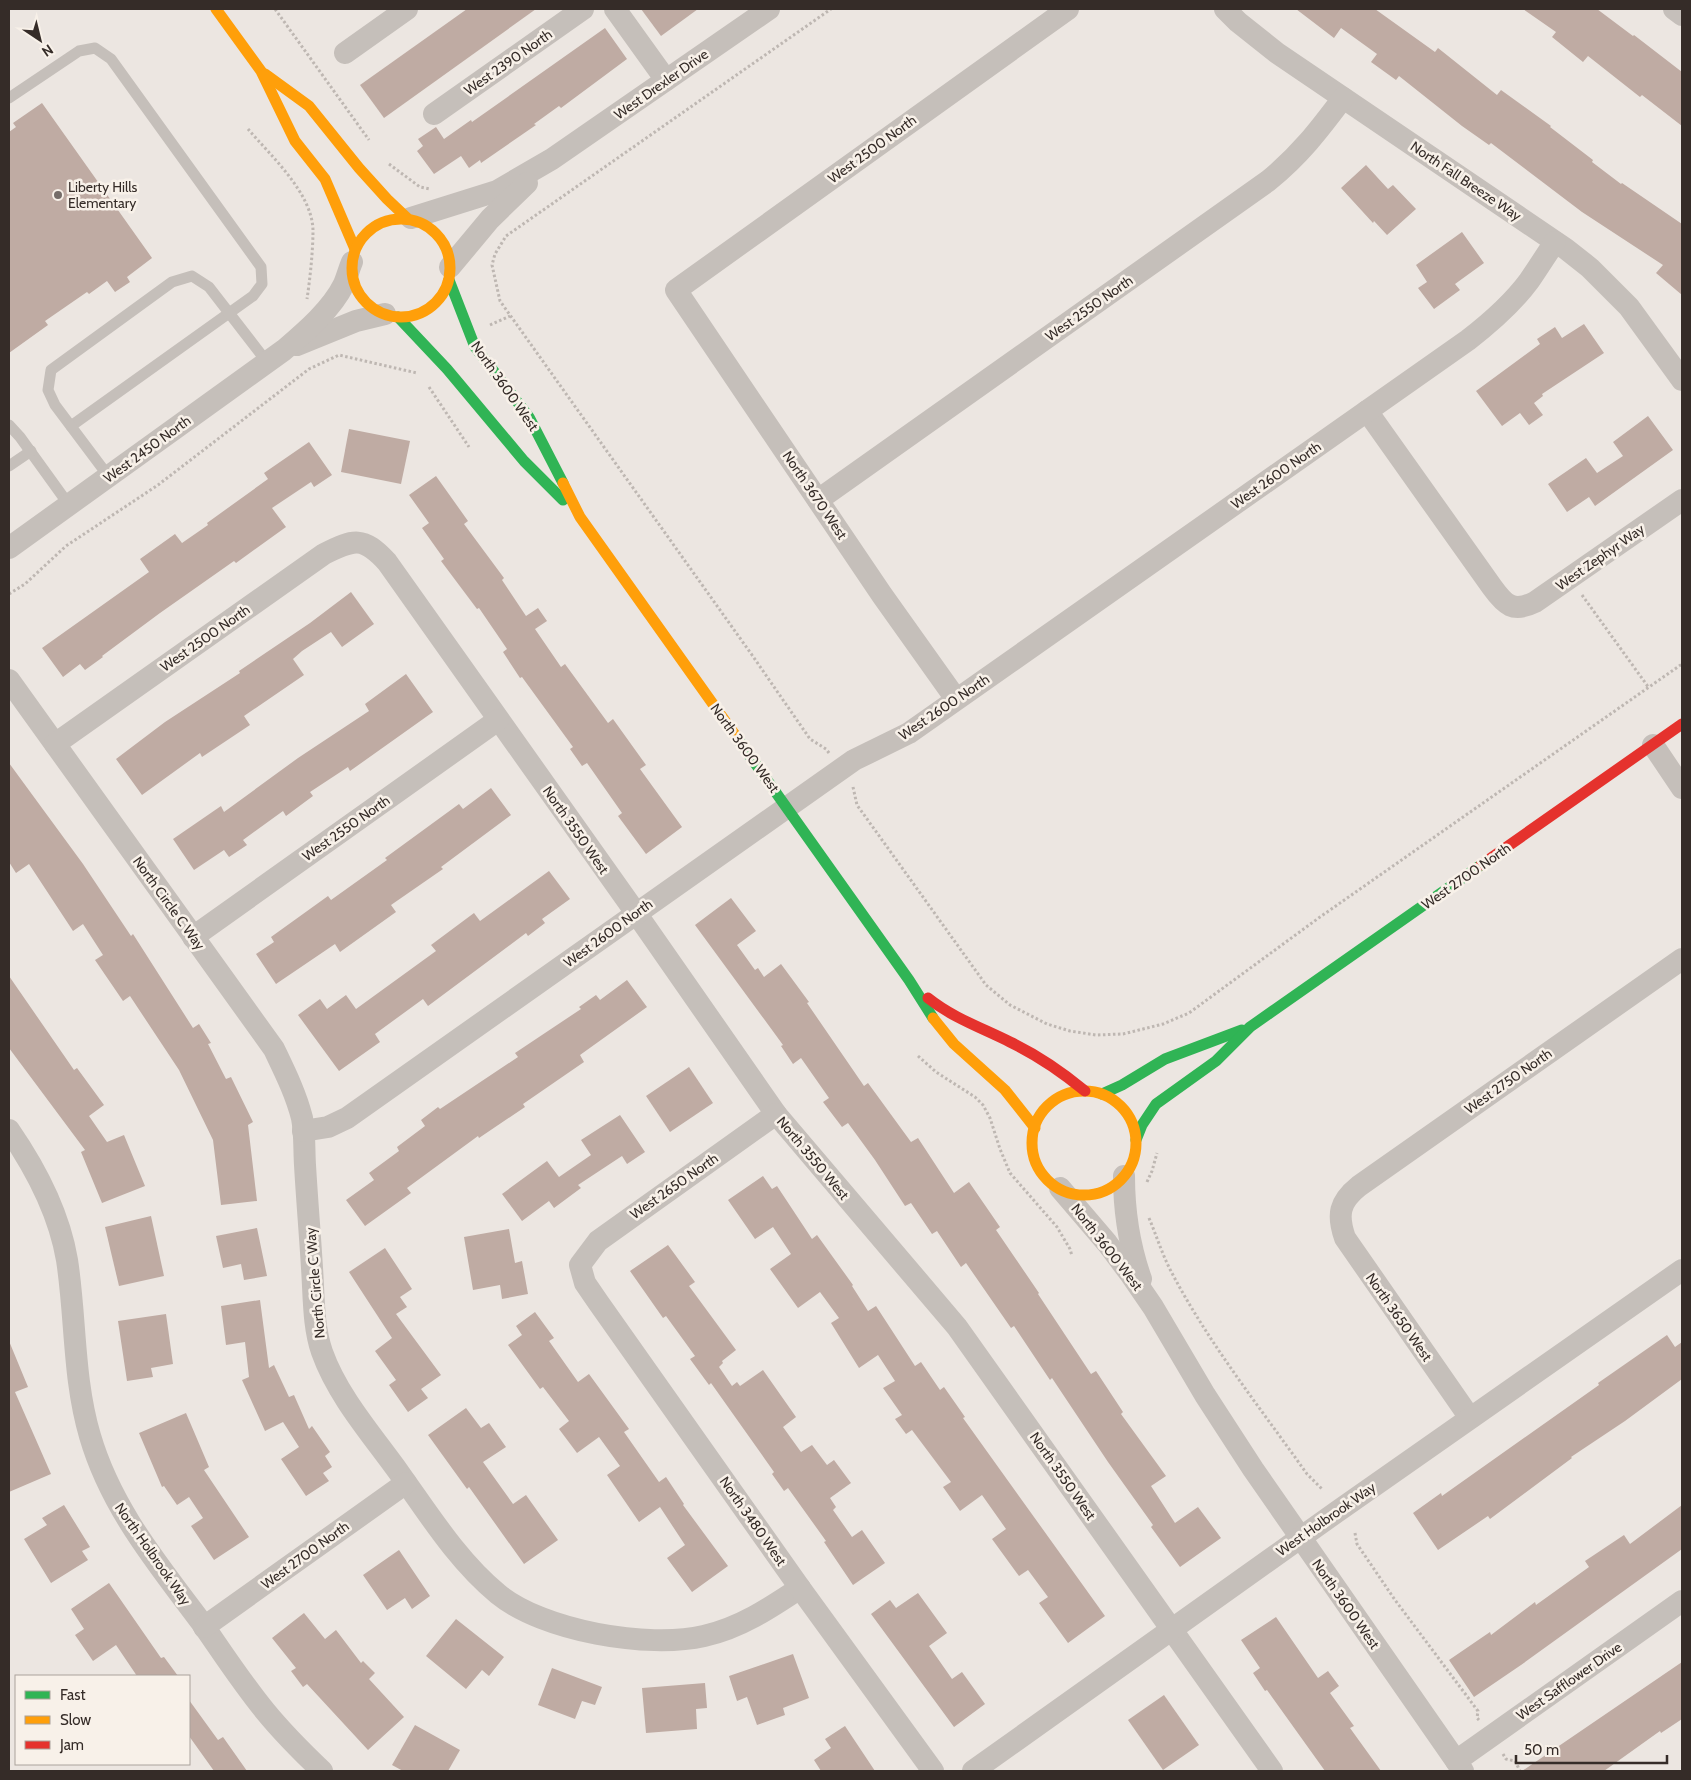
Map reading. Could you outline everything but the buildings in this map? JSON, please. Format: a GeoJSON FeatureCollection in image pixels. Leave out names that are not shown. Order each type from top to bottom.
{"type":"FeatureCollection","features":[{"type":"Feature","properties":{"kind":"street"},"geometry":{"type":"LineString","coordinates":[[216,9],[261,71],[295,141],[325,179],[354,256]]}},
{"type":"Feature","properties":{"kind":"street"},"geometry":{"type":"LineString","coordinates":[[345,53],[407,9]]}},
{"type":"Feature","properties":{"kind":"street","name":"West 2390 North"},"geometry":{"type":"LineString","coordinates":[[434,114],[583,9]]}},
{"type":"Feature","properties":{"kind":"street"},"geometry":{"type":"LineString","coordinates":[[615,9],[666,80]]}},
{"type":"Feature","properties":{"kind":"street","name":"West Drexler Drive"},"geometry":{"type":"LineString","coordinates":[[409,218],[497,190],[552,159],[770,9]]}},
{"type":"Feature","properties":{"kind":"street","name":"West 2500 North"},"geometry":{"type":"LineString","coordinates":[[676,290],[1068,9]]}},
{"type":"Feature","properties":{"kind":"street","name":"North Fall Breeze Way"},"geometry":{"type":"LineString","coordinates":[[1225,9],[1238,22],[1276,52],[1555,242],[1590,268],[1623,301],[1644,326],[1682,380]]}},
{"type":"Feature","properties":{"kind":"street"},"geometry":{"type":"LineString","coordinates":[[1674,9],[1682,14]]}},
{"type":"Feature","properties":{"kind":"street"},"geometry":{"type":"LineString","coordinates":[[261,71],[310,106],[359,168],[387,199],[409,218],[434,231],[442,241],[448,253],[450,273],[444,292],[435,303],[424,311],[412,316],[392,316],[368,304],[356,288],[352,276],[354,256],[362,238],[372,228],[384,222],[409,218]]}},
{"type":"Feature","properties":{"kind":"street","name":"West 2550 North"},"geometry":{"type":"LineString","coordinates":[[818,500],[1268,181],[1310,142],[1343,98]]}},
{"type":"Feature","properties":{"kind":"street","name":"West Drexler Drive"},"geometry":{"type":"LineString","coordinates":[[450,273],[490,219],[552,159]]}},
{"type":"Feature","properties":{"kind":"street","name":"West 2600 North"},"geometry":{"type":"LineString","coordinates":[[302,1131],[328,1128],[347,1118],[854,760],[909,733],[1468,340],[1515,298],[1529,281],[1555,242]]}},
{"type":"Feature","properties":{"kind":"street","name":"West 2450 North"},"geometry":{"type":"LineString","coordinates":[[9,548],[275,356],[306,331],[326,310],[343,286],[354,256]]}},
{"type":"Feature","properties":{"kind":"street","name":"North 3600 West"},"geometry":{"type":"LineString","coordinates":[[450,273],[475,347],[528,417],[580,517],[909,980],[936,1023],[954,1044],[1005,1090],[1035,1128]]}},
{"type":"Feature","properties":{"kind":"street","name":"North 3670 West"},"geometry":{"type":"LineString","coordinates":[[676,290],[882,595],[956,699]]}},
{"type":"Feature","properties":{"kind":"street","name":"West 2450 North"},"geometry":{"type":"LineString","coordinates":[[275,356],[356,321],[392,316]]}},
{"type":"Feature","properties":{"kind":"street","name":"North 3600 West"},"geometry":{"type":"LineString","coordinates":[[392,316],[447,369],[524,461],[580,517]]}},
{"type":"Feature","properties":{"kind":"street","name":"West Zephyr Way"},"geometry":{"type":"LineString","coordinates":[[1367,411],[1492,587],[1508,604],[1516,608],[1525,607],[1535,602],[1682,500]]}},
{"type":"Feature","properties":{"kind":"street","name":"West 2500 North"},"geometry":{"type":"LineString","coordinates":[[55,744],[324,554],[341,546],[360,542]]}},
{"type":"Feature","properties":{"kind":"street","name":"North 3550 West"},"geometry":{"type":"LineString","coordinates":[[360,542],[374,548],[387,562],[776,1114],[957,1327],[1272,1771]]}},
{"type":"Feature","properties":{"kind":"street","name":"North Circle C Way"},"geometry":{"type":"LineString","coordinates":[[9,680],[274,1049],[291,1085],[302,1121],[316,1319],[322,1351],[334,1379],[352,1408],[453,1548],[475,1574],[500,1596],[530,1614],[570,1629],[629,1638],[671,1641],[705,1636],[760,1615],[800,1588]]}},
{"type":"Feature","properties":{"kind":"street","name":"West 2550 North"},"geometry":{"type":"LineString","coordinates":[[193,937],[498,720]]}},
{"type":"Feature","properties":{"kind":"street","name":"West 2700 North"},"geometry":{"type":"LineString","coordinates":[[1136,1140],[1146,1114],[1155,1104],[1165,1095],[1213,1064],[1250,1027],[1682,724]]}},
{"type":"Feature","properties":{"kind":"street"},"geometry":{"type":"LineString","coordinates":[[1653,746],[1682,788]]}},
{"type":"Feature","properties":{"kind":"street","name":"West 2750 North"},"geometry":{"type":"LineString","coordinates":[[1340,1210],[1350,1193],[1359,1186],[1682,959]]}},
{"type":"Feature","properties":{"kind":"street","name":"North 3600 West"},"geometry":{"type":"LineString","coordinates":[[909,980],[948,1014],[1032,1053],[1069,1077],[1085,1091]]}},
{"type":"Feature","properties":{"kind":"street","name":"West 2700 North"},"geometry":{"type":"LineString","coordinates":[[1102,1094],[1122,1085],[1165,1059],[1250,1027]]}},
{"type":"Feature","properties":{"kind":"street"},"geometry":{"type":"LineString","coordinates":[[1085,1091],[1102,1094],[1112,1099],[1124,1110],[1133,1124],[1136,1140],[1132,1162],[1124,1176],[1110,1188],[1094,1194],[1076,1194],[1060,1188],[1046,1178],[1037,1163],[1033,1146],[1035,1128],[1042,1113],[1054,1101],[1069,1094],[1085,1091]]}},
{"type":"Feature","properties":{"kind":"street","name":"West 2650 North"},"geometry":{"type":"LineString","coordinates":[[580,1265],[598,1241],[776,1114]]}},
{"type":"Feature","properties":{"kind":"street","name":"North Holbrook Way"},"geometry":{"type":"LineString","coordinates":[[9,1130],[28,1158],[57,1222],[67,1259],[79,1388],[89,1435],[101,1471],[121,1510],[265,1711],[294,1745],[322,1771]]}},
{"type":"Feature","properties":{"kind":"street","name":"North 3600 West"},"geometry":{"type":"LineString","coordinates":[[1124,1176],[1124,1201],[1132,1254],[1141,1281],[1153,1307]]}},
{"type":"Feature","properties":{"kind":"street","name":"North 3600 West"},"geometry":{"type":"LineString","coordinates":[[1060,1188],[1107,1243],[1153,1307],[1205,1395],[1253,1469],[1460,1766]]}},
{"type":"Feature","properties":{"kind":"street","name":"North 3650 West"},"geometry":{"type":"LineString","coordinates":[[1340,1210],[1341,1228],[1345,1238],[1470,1418]]}},
{"type":"Feature","properties":{"kind":"street","name":"North 3480 West"},"geometry":{"type":"LineString","coordinates":[[580,1265],[586,1283],[598,1302],[800,1588],[933,1771]]}},
{"type":"Feature","properties":{"kind":"street","name":"West Holbrook Way"},"geometry":{"type":"LineString","coordinates":[[973,1771],[1300,1538],[1682,1270]]}},
{"type":"Feature","properties":{"kind":"street","name":"West 2700 North"},"geometry":{"type":"LineString","coordinates":[[204,1627],[406,1483]]}},
{"type":"Feature","properties":{"kind":"street","name":"West Safflower Drive"},"geometry":{"type":"LineString","coordinates":[[1460,1766],[1682,1601]]}},
{"type":"Feature","properties":{"kind":"lane"},"geometry":{"type":"LineString","coordinates":[[9,98],[79,51],[95,48],[111,59],[261,267],[262,284],[253,296],[71,426]]}},
{"type":"Feature","properties":{"kind":"lane"},"geometry":{"type":"LineString","coordinates":[[109,477],[55,405],[48,390],[51,370],[172,282],[192,276],[209,287],[229,313],[275,356]]}},
{"type":"Feature","properties":{"kind":"lane"},"geometry":{"type":"LineString","coordinates":[[9,425],[20,437],[69,505]]}},
{"type":"Feature","properties":{"kind":"lane"},"geometry":{"type":"LineString","coordinates":[[9,466],[30,451]]}},
{"type":"Feature","properties":{"kind":"path"},"geometry":{"type":"LineString","coordinates":[[275,9],[372,144]]}},
{"type":"Feature","properties":{"kind":"path"},"geometry":{"type":"LineString","coordinates":[[831,9],[506,236],[495,254],[492,265],[500,302],[810,739],[826,749],[833,759]]}},
{"type":"Feature","properties":{"kind":"path"},"geometry":{"type":"LineString","coordinates":[[248,129],[298,188],[306,204],[313,229],[306,301]]}},
{"type":"Feature","properties":{"kind":"path"},"geometry":{"type":"LineString","coordinates":[[384,160],[420,188],[438,189]]}},
{"type":"Feature","properties":{"kind":"path"},"geometry":{"type":"LineString","coordinates":[[487,326],[510,316]]}},
{"type":"Feature","properties":{"kind":"path"},"geometry":{"type":"LineString","coordinates":[[9,594],[25,584],[66,546],[158,486],[309,369],[339,355],[418,373],[423,379]]}},
{"type":"Feature","properties":{"kind":"path"},"geometry":{"type":"LineString","coordinates":[[428,386],[469,447]]}},
{"type":"Feature","properties":{"kind":"path"},"geometry":{"type":"LineString","coordinates":[[1570,579],[1649,688]]}},
{"type":"Feature","properties":{"kind":"path"},"geometry":{"type":"LineString","coordinates":[[850,782],[857,805],[986,985],[1010,1005],[1047,1024],[1070,1031],[1096,1035],[1123,1034],[1163,1024],[1189,1013],[1320,917],[1682,664]]}},
{"type":"Feature","properties":{"kind":"path"},"geometry":{"type":"LineString","coordinates":[[918,1056],[936,1072],[983,1105],[990,1118],[1010,1173],[1057,1228],[1070,1249],[1072,1256]]}},
{"type":"Feature","properties":{"kind":"path"},"geometry":{"type":"LineString","coordinates":[[1143,1189],[1154,1167],[1158,1146]]}},
{"type":"Feature","properties":{"kind":"path"},"geometry":{"type":"LineString","coordinates":[[1146,1212],[1165,1259],[1191,1306],[1225,1359],[1296,1459],[1307,1474],[1322,1489]]}},
{"type":"Feature","properties":{"kind":"path"},"geometry":{"type":"LineString","coordinates":[[1355,1533],[1357,1544],[1395,1600],[1469,1697],[1478,1711],[1477,1718]]}},
{"type":"Feature","properties":{"kind":"path"},"geometry":{"type":"LineString","coordinates":[[1506,1758],[1515,1761],[1520,1771]]}},
{"type":"Feature","properties":{"kind":"traffic: fast"},"geometry":{"type":"LineString","coordinates":[[449,280],[475,347],[529,417],[563,483]]}},
{"type":"Feature","properties":{"kind":"traffic: fast"},"geometry":{"type":"LineString","coordinates":[[398,317],[447,369],[524,461],[563,500]]}},
{"type":"Feature","properties":{"kind":"traffic: fast"},"geometry":{"type":"LineString","coordinates":[[735,735],[909,980],[933,1018]]}},
{"type":"Feature","properties":{"kind":"traffic: fast"},"geometry":{"type":"LineString","coordinates":[[1136,1140],[1142,1125],[1156,1104],[1216,1061],[1250,1027],[1481,865]]}},
{"type":"Feature","properties":{"kind":"traffic: fast"},"geometry":{"type":"LineString","coordinates":[[1102,1094],[1122,1085],[1165,1059],[1242,1030]]}},
{"type":"Feature","properties":{"kind":"traffic: slow"},"geometry":{"type":"LineString","coordinates":[[216,9],[261,71],[295,141],[325,179],[355,249]]}},
{"type":"Feature","properties":{"kind":"traffic: slow"},"geometry":{"type":"LineString","coordinates":[[265,74],[309,106],[359,168],[407,218]]}},
{"type":"Feature","properties":{"kind":"traffic: slow"},"geometry":{"type":"LineString","coordinates":[[401,219],[420,223],[436,233],[446,249],[450,268],[446,287],[436,303],[420,313],[401,317],[382,313],[366,303],[356,287],[352,268],[356,249],[366,233],[382,223],[401,219]]}},
{"type":"Feature","properties":{"kind":"traffic: slow"},"geometry":{"type":"LineString","coordinates":[[563,483],[580,517],[735,735]]}},
{"type":"Feature","properties":{"kind":"traffic: slow"},"geometry":{"type":"LineString","coordinates":[[933,1018],[954,1044],[1005,1090],[1035,1128]]}},
{"type":"Feature","properties":{"kind":"traffic: slow"},"geometry":{"type":"LineString","coordinates":[[1084,1091],[1104,1095],[1121,1106],[1132,1123],[1136,1143],[1132,1163],[1121,1180],[1104,1191],[1084,1195],[1064,1191],[1047,1180],[1036,1163],[1032,1143],[1036,1123],[1047,1106],[1064,1095],[1084,1091]]}},
{"type":"Feature","properties":{"kind":"traffic: jam"},"geometry":{"type":"LineString","coordinates":[[1481,865],[1682,724]]}},
{"type":"Feature","properties":{"kind":"traffic: jam"},"geometry":{"type":"LineString","coordinates":[[928,998],[958,1017],[1030,1052],[1085,1091]]}},
{"type":"Feature","properties":{"kind":"place","name":"Liberty Hills Elementary"},"geometry":{"type":"Point","coordinates":[58,195]}}]}
